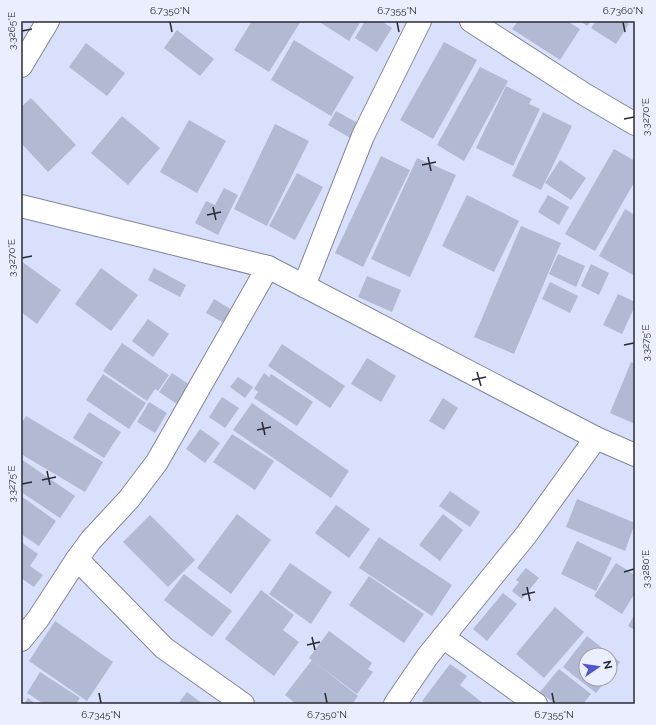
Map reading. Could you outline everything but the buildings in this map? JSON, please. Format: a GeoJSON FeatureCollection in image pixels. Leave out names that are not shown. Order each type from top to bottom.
{"type":"FeatureCollection","features":[{"type":"Feature","properties":{"kind":"street"},"geometry":{"type":"LineString","coordinates":[[21,66],[48,21]]}},
{"type":"Feature","properties":{"kind":"street"},"geometry":{"type":"LineString","coordinates":[[304,286],[363,136],[420,21]]}},
{"type":"Feature","properties":{"kind":"street"},"geometry":{"type":"LineString","coordinates":[[470,21],[584,94],[635,124]]}},
{"type":"Feature","properties":{"kind":"street"},"geometry":{"type":"LineString","coordinates":[[21,206],[268,267],[596,438],[635,455]]}},
{"type":"Feature","properties":{"kind":"street"},"geometry":{"type":"LineString","coordinates":[[21,640],[38,619],[91,540],[129,499],[157,462],[268,267]]}},
{"type":"Feature","properties":{"kind":"street"},"geometry":{"type":"LineString","coordinates":[[395,704],[427,657],[526,535],[596,438]]}},
{"type":"Feature","properties":{"kind":"street"},"geometry":{"type":"LineString","coordinates":[[77,559],[164,648],[243,704]]}},
{"type":"Feature","properties":{"kind":"street"},"geometry":{"type":"LineString","coordinates":[[443,637],[536,704]]}}]}
